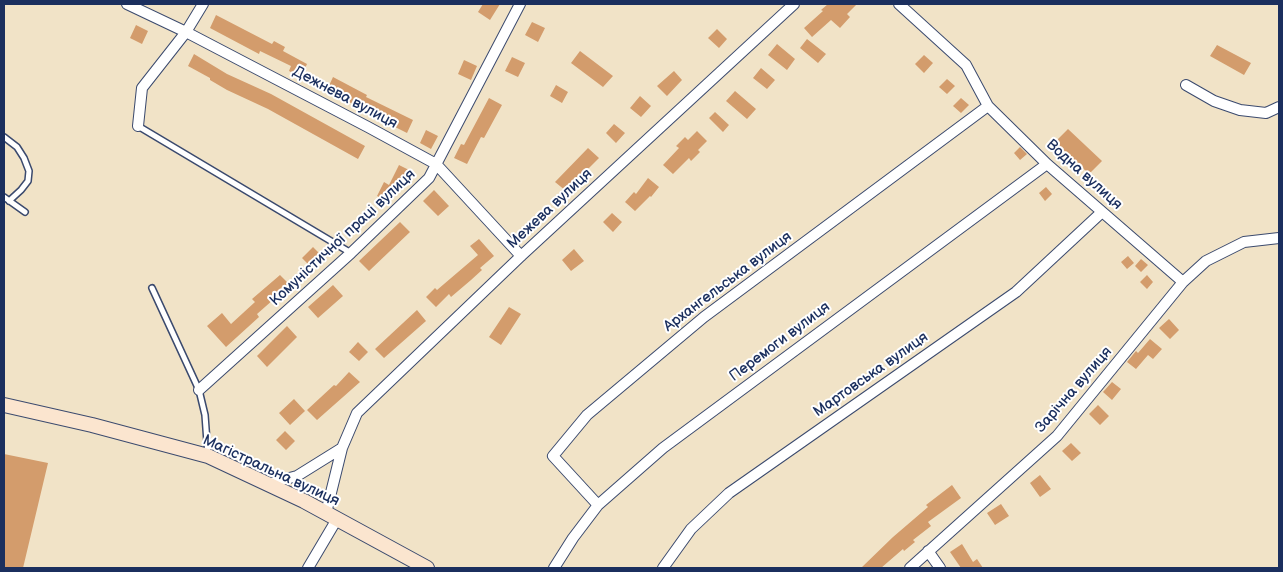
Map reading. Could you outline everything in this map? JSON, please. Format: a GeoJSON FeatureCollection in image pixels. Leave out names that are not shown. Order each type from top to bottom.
{"type":"FeatureCollection","features":[{"type":"Feature","properties":{"kind":"main road","name":"Магістральна вулиця"},"geometry":{"type":"LineString","coordinates":[[4,405],[92,425],[208,456],[331,516],[427,568]]}},
{"type":"Feature","properties":{"kind":"street","name":"Дежнева вулиця"},"geometry":{"type":"LineString","coordinates":[[127,4],[186,32],[436,164],[521,256]]}},
{"type":"Feature","properties":{"kind":"street"},"geometry":{"type":"LineString","coordinates":[[138,126],[142,88],[186,32],[203,4]]}},
{"type":"Feature","properties":{"kind":"street","name":"Комуністичної праці вулиця"},"geometry":{"type":"LineString","coordinates":[[199,390],[351,253],[429,178],[520,4]]}},
{"type":"Feature","properties":{"kind":"street","name":"Водна вулиця"},"geometry":{"type":"LineString","coordinates":[[900,4],[966,65],[988,106],[1046,164],[1183,282]]}},
{"type":"Feature","properties":{"kind":"street","name":"Межева вулиця"},"geometry":{"type":"LineString","coordinates":[[308,568],[331,516],[342,448],[357,413],[521,256],[789,5]]}},
{"type":"Feature","properties":{"kind":"street"},"geometry":{"type":"LineString","coordinates":[[1186,85],[1214,101],[1240,110],[1266,113],[1279,107]]}},
{"type":"Feature","properties":{"kind":"street","name":"Архангельська вулиця"},"geometry":{"type":"LineString","coordinates":[[598,505],[552,456],[587,415],[704,317],[988,106]]}},
{"type":"Feature","properties":{"kind":"street","name":"Перемоги вулиця"},"geometry":{"type":"LineString","coordinates":[[554,568],[573,538],[598,505],[663,448],[1046,164]]}},
{"type":"Feature","properties":{"kind":"street","name":"Мартовська вулиця"},"geometry":{"type":"LineString","coordinates":[[663,568],[691,529],[730,493],[1016,292],[1102,212]]}},
{"type":"Feature","properties":{"kind":"street"},"geometry":{"type":"LineString","coordinates":[[1183,282],[1206,261],[1244,242],[1279,238]]}},
{"type":"Feature","properties":{"kind":"street","name":"Зарічна вулиця"},"geometry":{"type":"LineString","coordinates":[[910,568],[1057,436],[1183,282]]}},
{"type":"Feature","properties":{"kind":"street"},"geometry":{"type":"LineString","coordinates":[[267,484],[297,476],[342,448]]}},
{"type":"Feature","properties":{"kind":"street"},"geometry":{"type":"LineString","coordinates":[[928,551],[940,568]]}},
{"type":"Feature","properties":{"kind":"lane"},"geometry":{"type":"LineString","coordinates":[[138,126],[351,253]]}},
{"type":"Feature","properties":{"kind":"lane"},"geometry":{"type":"LineString","coordinates":[[4,138],[17,147],[29,171],[28,181],[10,201]]}},
{"type":"Feature","properties":{"kind":"lane"},"geometry":{"type":"LineString","coordinates":[[4,197],[25,212]]}},
{"type":"Feature","properties":{"kind":"lane"},"geometry":{"type":"LineString","coordinates":[[152,288],[199,390],[204,415],[208,456]]}},
{"type":"Feature","properties":{"kind":"building"},"geometry":{"type":"Polygon","coordinates":[[[483,4],[500,4],[490,20],[478,12],[483,4]]]}},
{"type":"Feature","properties":{"kind":"building"},"geometry":{"type":"Polygon","coordinates":[[[828,4],[857,4],[847,14],[850,17],[840,28],[831,20],[812,37],[804,28],[828,4]]]}},
{"type":"Feature","properties":{"kind":"building"},"geometry":{"type":"Polygon","coordinates":[[[216,15],[272,44],[274,41],[285,47],[283,51],[307,64],[301,77],[289,71],[291,66],[260,51],[259,54],[210,28],[216,15]]]}},
{"type":"Feature","properties":{"kind":"building"},"geometry":{"type":"Polygon","coordinates":[[[532,22],[545,28],[538,42],[525,35],[532,22]]]}},
{"type":"Feature","properties":{"kind":"building"},"geometry":{"type":"Polygon","coordinates":[[[136,25],[148,31],[142,44],[130,38],[136,25]]]}},
{"type":"Feature","properties":{"kind":"building"},"geometry":{"type":"Polygon","coordinates":[[[717,29],[727,39],[719,48],[708,38],[717,29]]]}},
{"type":"Feature","properties":{"kind":"building"},"geometry":{"type":"Polygon","coordinates":[[[807,39],[826,54],[818,63],[800,48],[807,39]]]}},
{"type":"Feature","properties":{"kind":"building"},"geometry":{"type":"Polygon","coordinates":[[[777,44],[795,59],[787,70],[768,55],[777,44]]]}},
{"type":"Feature","properties":{"kind":"building"},"geometry":{"type":"Polygon","coordinates":[[[1217,45],[1251,63],[1244,75],[1210,56],[1217,45]]]}},
{"type":"Feature","properties":{"kind":"building"},"geometry":{"type":"Polygon","coordinates":[[[580,51],[613,76],[603,87],[571,63],[580,51]]]}},
{"type":"Feature","properties":{"kind":"building"},"geometry":{"type":"Polygon","coordinates":[[[194,54],[227,74],[271,94],[365,146],[358,159],[268,109],[227,90],[188,66],[194,54]]]}},
{"type":"Feature","properties":{"kind":"building"},"geometry":{"type":"Polygon","coordinates":[[[924,55],[933,63],[924,73],[915,64],[924,55]]]}},
{"type":"Feature","properties":{"kind":"building"},"geometry":{"type":"Polygon","coordinates":[[[512,57],[525,63],[518,77],[505,71],[512,57]]]}},
{"type":"Feature","properties":{"kind":"building"},"geometry":{"type":"Polygon","coordinates":[[[464,60],[477,66],[471,80],[458,74],[464,60]]]}},
{"type":"Feature","properties":{"kind":"building"},"geometry":{"type":"Polygon","coordinates":[[[761,68],[775,80],[767,89],[753,78],[761,68]]]}},
{"type":"Feature","properties":{"kind":"building"},"geometry":{"type":"Polygon","coordinates":[[[674,71],[682,80],[667,96],[657,86],[674,71]]]}},
{"type":"Feature","properties":{"kind":"building"},"geometry":{"type":"Polygon","coordinates":[[[333,77],[367,95],[366,97],[413,120],[407,133],[327,90],[333,77]]]}},
{"type":"Feature","properties":{"kind":"building"},"geometry":{"type":"Polygon","coordinates":[[[947,79],[955,86],[947,94],[939,87],[947,79]]]}},
{"type":"Feature","properties":{"kind":"building"},"geometry":{"type":"Polygon","coordinates":[[[556,85],[568,92],[562,103],[550,96],[556,85]]]}},
{"type":"Feature","properties":{"kind":"building"},"geometry":{"type":"Polygon","coordinates":[[[735,91],[756,109],[747,119],[726,101],[735,91]]]}},
{"type":"Feature","properties":{"kind":"building"},"geometry":{"type":"Polygon","coordinates":[[[640,96],[651,106],[641,117],[630,108],[640,96]]]}},
{"type":"Feature","properties":{"kind":"building"},"geometry":{"type":"Polygon","coordinates":[[[489,98],[502,105],[484,138],[481,137],[467,164],[454,158],[461,144],[464,145],[489,98]]]}},
{"type":"Feature","properties":{"kind":"building"},"geometry":{"type":"Polygon","coordinates":[[[961,98],[969,105],[961,113],[953,106],[961,98]]]}},
{"type":"Feature","properties":{"kind":"building"},"geometry":{"type":"Polygon","coordinates":[[[715,112],[729,125],[723,132],[709,118],[715,112]]]}},
{"type":"Feature","properties":{"kind":"building"},"geometry":{"type":"Polygon","coordinates":[[[614,124],[625,133],[616,143],[606,133],[614,124]]]}},
{"type":"Feature","properties":{"kind":"building"},"geometry":{"type":"Polygon","coordinates":[[[1068,129],[1102,161],[1089,174],[1055,142],[1068,129]]]}},
{"type":"Feature","properties":{"kind":"building"},"geometry":{"type":"Polygon","coordinates":[[[426,130],[438,136],[431,149],[420,143],[426,130]]]}},
{"type":"Feature","properties":{"kind":"building"},"geometry":{"type":"Polygon","coordinates":[[[697,131],[707,141],[691,161],[689,158],[673,174],[663,165],[679,148],[676,146],[685,137],[688,140],[697,131]]]}},
{"type":"Feature","properties":{"kind":"building"},"geometry":{"type":"Polygon","coordinates":[[[1020,147],[1027,154],[1020,160],[1014,153],[1020,147]]]}},
{"type":"Feature","properties":{"kind":"building"},"geometry":{"type":"Polygon","coordinates":[[[588,148],[599,158],[566,191],[555,182],[588,148]]]}},
{"type":"Feature","properties":{"kind":"building"},"geometry":{"type":"Polygon","coordinates":[[[399,165],[411,171],[404,184],[400,182],[390,202],[377,196],[384,182],[389,185],[399,165]]]}},
{"type":"Feature","properties":{"kind":"building"},"geometry":{"type":"Polygon","coordinates":[[[648,178],[659,187],[635,211],[625,202],[634,192],[636,194],[648,178]]]}},
{"type":"Feature","properties":{"kind":"building"},"geometry":{"type":"Polygon","coordinates":[[[1046,187],[1052,194],[1045,201],[1039,193],[1046,187]]]}},
{"type":"Feature","properties":{"kind":"building"},"geometry":{"type":"Polygon","coordinates":[[[434,190],[449,206],[438,216],[423,201],[434,190]]]}},
{"type":"Feature","properties":{"kind":"building"},"geometry":{"type":"Polygon","coordinates":[[[612,213],[622,222],[613,232],[603,222],[612,213]]]}},
{"type":"Feature","properties":{"kind":"building"},"geometry":{"type":"Polygon","coordinates":[[[400,222],[410,232],[369,271],[359,261],[400,222]]]}},
{"type":"Feature","properties":{"kind":"building"},"geometry":{"type":"Polygon","coordinates":[[[479,239],[494,256],[480,268],[482,270],[471,280],[451,297],[449,294],[436,307],[426,297],[478,255],[470,246],[479,239]]]}},
{"type":"Feature","properties":{"kind":"building"},"geometry":{"type":"Polygon","coordinates":[[[313,247],[323,257],[312,268],[302,258],[313,247]]]}},
{"type":"Feature","properties":{"kind":"building"},"geometry":{"type":"Polygon","coordinates":[[[574,249],[584,261],[571,271],[562,260],[574,249]]]}},
{"type":"Feature","properties":{"kind":"building"},"geometry":{"type":"Polygon","coordinates":[[[1128,256],[1134,263],[1127,269],[1121,262],[1128,256]]]}},
{"type":"Feature","properties":{"kind":"building"},"geometry":{"type":"Polygon","coordinates":[[[1141,259],[1148,265],[1141,272],[1135,266],[1141,259]]]}},
{"type":"Feature","properties":{"kind":"building"},"geometry":{"type":"Polygon","coordinates":[[[280,275],[290,285],[257,314],[259,317],[226,347],[207,326],[222,313],[231,324],[255,302],[252,299],[280,275]]]}},
{"type":"Feature","properties":{"kind":"building"},"geometry":{"type":"Polygon","coordinates":[[[1147,275],[1153,282],[1147,289],[1140,282],[1147,275]]]}},
{"type":"Feature","properties":{"kind":"building"},"geometry":{"type":"Polygon","coordinates":[[[333,285],[343,296],[318,318],[308,307],[333,285]]]}},
{"type":"Feature","properties":{"kind":"building"},"geometry":{"type":"Polygon","coordinates":[[[509,307],[521,314],[501,345],[489,337],[509,307]]]}},
{"type":"Feature","properties":{"kind":"building"},"geometry":{"type":"Polygon","coordinates":[[[417,310],[426,321],[384,358],[375,349],[417,310]]]}},
{"type":"Feature","properties":{"kind":"building"},"geometry":{"type":"Polygon","coordinates":[[[1169,319],[1179,330],[1170,339],[1159,328],[1169,319]]]}},
{"type":"Feature","properties":{"kind":"building"},"geometry":{"type":"Polygon","coordinates":[[[287,326],[297,337],[267,367],[257,356],[287,326]]]}},
{"type":"Feature","properties":{"kind":"building"},"geometry":{"type":"Polygon","coordinates":[[[1150,339],[1162,349],[1153,359],[1148,355],[1136,369],[1127,362],[1150,339]]]}},
{"type":"Feature","properties":{"kind":"building"},"geometry":{"type":"Polygon","coordinates":[[[358,342],[368,352],[359,361],[349,352],[358,342]]]}},
{"type":"Feature","properties":{"kind":"building"},"geometry":{"type":"Polygon","coordinates":[[[349,372],[360,382],[317,420],[307,410],[334,385],[336,386],[349,372]]]}},
{"type":"Feature","properties":{"kind":"building"},"geometry":{"type":"Polygon","coordinates":[[[1112,382],[1121,389],[1112,400],[1103,392],[1112,382]]]}},
{"type":"Feature","properties":{"kind":"building"},"geometry":{"type":"Polygon","coordinates":[[[294,399],[305,411],[290,425],[279,413],[294,399]]]}},
{"type":"Feature","properties":{"kind":"building"},"geometry":{"type":"Polygon","coordinates":[[[1098,405],[1109,416],[1100,425],[1089,414],[1098,405]]]}},
{"type":"Feature","properties":{"kind":"building"},"geometry":{"type":"Polygon","coordinates":[[[285,431],[295,441],[286,450],[276,440],[285,431]]]}},
{"type":"Feature","properties":{"kind":"building"},"geometry":{"type":"Polygon","coordinates":[[[1071,443],[1081,453],[1072,461],[1062,451],[1071,443]]]}},
{"type":"Feature","properties":{"kind":"building"},"geometry":{"type":"Polygon","coordinates":[[[4,454],[48,463],[23,568],[4,568],[4,454]]]}},
{"type":"Feature","properties":{"kind":"building"},"geometry":{"type":"Polygon","coordinates":[[[1040,475],[1051,489],[1040,497],[1030,483],[1040,475]]]}},
{"type":"Feature","properties":{"kind":"building"},"geometry":{"type":"Polygon","coordinates":[[[952,485],[961,498],[928,522],[931,526],[913,540],[915,542],[904,551],[903,549],[881,568],[861,568],[928,507],[926,505],[952,485]]]}},
{"type":"Feature","properties":{"kind":"building"},"geometry":{"type":"Polygon","coordinates":[[[1001,504],[1009,516],[995,525],[987,513],[1001,504]]]}},
{"type":"Feature","properties":{"kind":"building"},"geometry":{"type":"Polygon","coordinates":[[[962,544],[973,562],[977,559],[983,568],[961,568],[950,552],[962,544]]]}}]}
